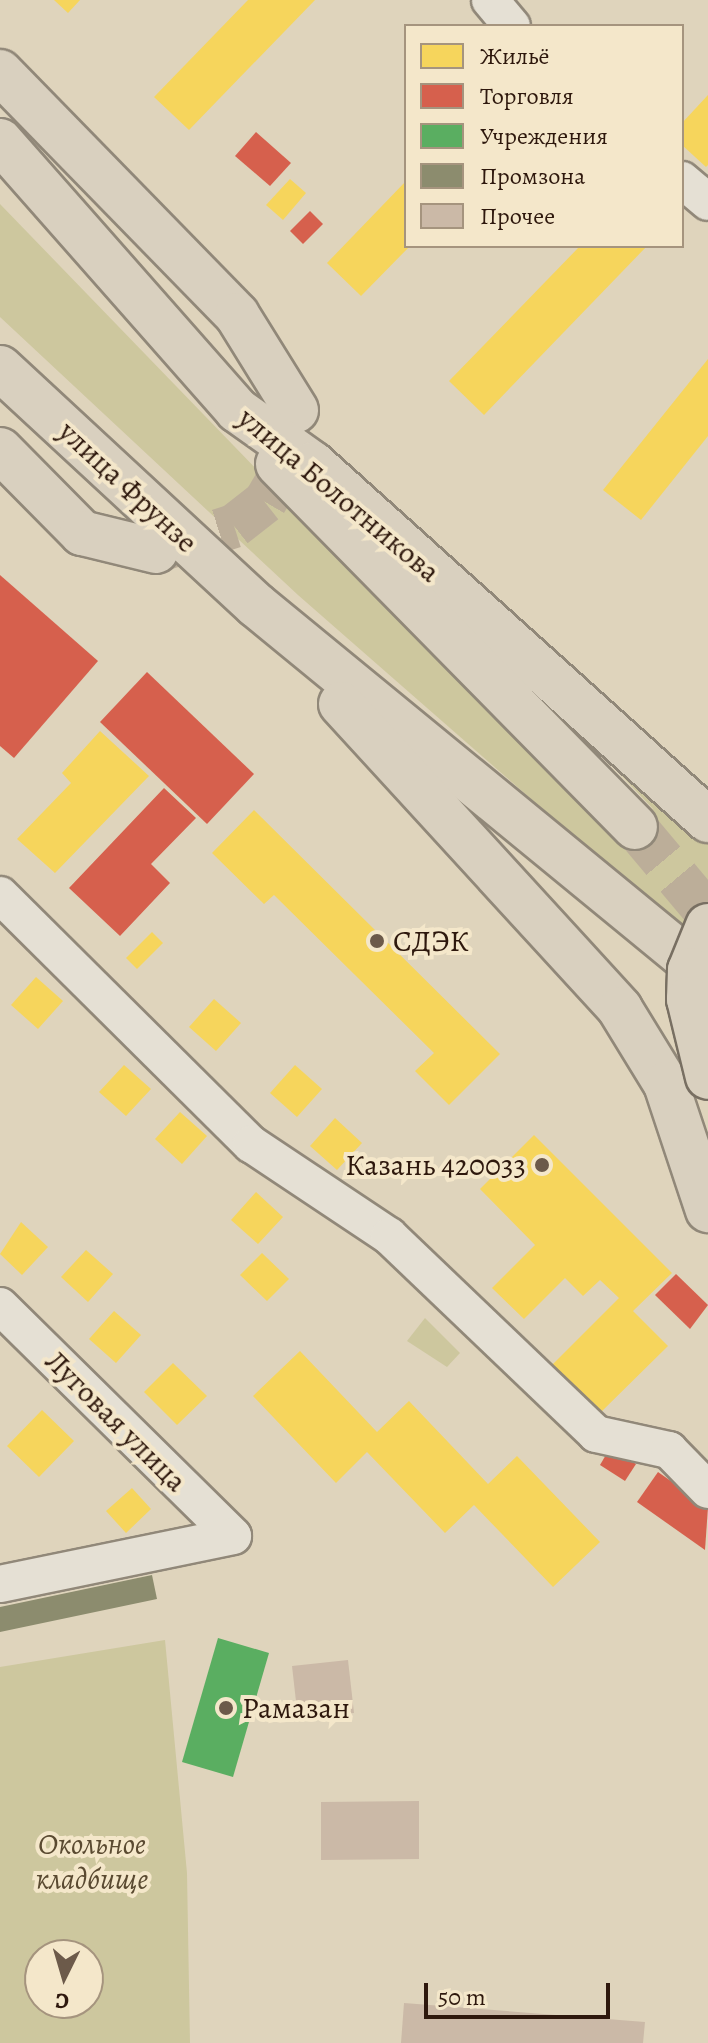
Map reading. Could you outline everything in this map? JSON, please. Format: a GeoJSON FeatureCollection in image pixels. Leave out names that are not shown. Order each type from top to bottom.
{"type":"FeatureCollection","features":[{"type":"Feature","properties":{"kind":"main road"},"geometry":{"type":"LineString","coordinates":[[0,72],[237,315],[296,410]]}},
{"type":"Feature","properties":{"kind":"main road","name":"улица Болотникова"},"geometry":{"type":"LineString","coordinates":[[0,141],[237,410],[313,464],[708,820]]}},
{"type":"Feature","properties":{"kind":"main road","name":"улица Фрунзе"},"geometry":{"type":"LineString","coordinates":[[0,368],[256,605]]}},
{"type":"Feature","properties":{"kind":"main road"},"geometry":{"type":"LineString","coordinates":[[237,410],[297,489],[635,827]]}},
{"type":"Feature","properties":{"kind":"main road"},"geometry":{"type":"LineString","coordinates":[[0,450],[82,533],[156,551]]}},
{"type":"Feature","properties":{"kind":"main road"},"geometry":{"type":"LineString","coordinates":[[256,605],[708,976]]}},
{"type":"Feature","properties":{"kind":"main road"},"geometry":{"type":"LineString","coordinates":[[256,605],[620,1009],[666,1084],[708,1210]]}},
{"type":"Feature","properties":{"kind":"main road"},"geometry":{"type":"LineString","coordinates":[[708,926],[689,984],[708,1077]]}},
{"type":"Feature","properties":{"kind":"street"},"geometry":{"type":"LineString","coordinates":[[490,0],[510,24]]}},
{"type":"Feature","properties":{"kind":"street"},"geometry":{"type":"LineString","coordinates":[[684,182],[708,202]]}},
{"type":"Feature","properties":{"kind":"street"},"geometry":{"type":"LineString","coordinates":[[0,895],[251,1144],[389,1236],[596,1434],[669,1450],[708,1490]]}},
{"type":"Feature","properties":{"kind":"street","name":"Луговая улица"},"geometry":{"type":"LineString","coordinates":[[0,1306],[233,1536],[0,1584]]}},
{"type":"Feature","properties":{"kind":"green space"},"geometry":{"type":"Polygon","coordinates":[[[0,204],[616,841],[653,809],[588,740],[708,844],[708,944],[651,904],[298,595],[0,317],[0,204]]]}},
{"type":"Feature","properties":{"kind":"green space"},"geometry":{"type":"Polygon","coordinates":[[[425,1318],[460,1353],[447,1367],[407,1341],[425,1318]]]}},
{"type":"Feature","properties":{"kind":"green space","name":"Окольное кладбище"},"geometry":{"type":"Polygon","coordinates":[[[165,1640],[187,1873],[190,2043],[0,2043],[0,1667],[165,1640]]]}},
{"type":"Feature","properties":{"kind":"building: Жильё"},"geometry":{"type":"Polygon","coordinates":[[[54,0],[80,0],[68,13],[54,0]]]}},
{"type":"Feature","properties":{"kind":"building: Жильё"},"geometry":{"type":"Polygon","coordinates":[[[248,0],[315,0],[189,130],[154,97],[248,0]]]}},
{"type":"Feature","properties":{"kind":"building: Жильё"},"geometry":{"type":"Polygon","coordinates":[[[708,95],[706,167],[684,147],[684,121],[708,95]]]}},
{"type":"Feature","properties":{"kind":"building: Жильё"},"geometry":{"type":"Polygon","coordinates":[[[290,179],[306,193],[283,220],[266,205],[290,179]]]}},
{"type":"Feature","properties":{"kind":"building: Жильё"},"geometry":{"type":"Polygon","coordinates":[[[404,183],[404,248],[408,248],[361,296],[327,263],[404,183]]]}},
{"type":"Feature","properties":{"kind":"building: Жильё"},"geometry":{"type":"Polygon","coordinates":[[[578,248],[645,248],[484,415],[449,381],[578,248]]]}},
{"type":"Feature","properties":{"kind":"building: Жильё"},"geometry":{"type":"Polygon","coordinates":[[[708,359],[708,436],[641,520],[603,490],[708,359]]]}},
{"type":"Feature","properties":{"kind":"building: Жильё"},"geometry":{"type":"Polygon","coordinates":[[[100,731],[149,776],[55,873],[17,839],[71,783],[62,773],[100,731]]]}},
{"type":"Feature","properties":{"kind":"building: Жильё"},"geometry":{"type":"Polygon","coordinates":[[[254,810],[500,1054],[449,1105],[415,1071],[434,1053],[274,895],[264,904],[212,853],[254,810]]]}},
{"type":"Feature","properties":{"kind":"building: Жильё"},"geometry":{"type":"Polygon","coordinates":[[[152,932],[163,943],[137,969],[126,958],[152,932]]]}},
{"type":"Feature","properties":{"kind":"building: Жильё"},"geometry":{"type":"Polygon","coordinates":[[[36,977],[63,1001],[38,1029],[11,1005],[36,977]]]}},
{"type":"Feature","properties":{"kind":"building: Жильё"},"geometry":{"type":"Polygon","coordinates":[[[214,999],[241,1023],[216,1051],[189,1027],[214,999]]]}},
{"type":"Feature","properties":{"kind":"building: Жильё"},"geometry":{"type":"Polygon","coordinates":[[[124,1065],[151,1089],[126,1116],[99,1092],[124,1065]]]}},
{"type":"Feature","properties":{"kind":"building: Жильё"},"geometry":{"type":"Polygon","coordinates":[[[295,1065],[322,1089],[297,1117],[270,1093],[295,1065]]]}},
{"type":"Feature","properties":{"kind":"building: Жильё"},"geometry":{"type":"Polygon","coordinates":[[[180,1112],[207,1136],[182,1164],[155,1139],[180,1112]]]}},
{"type":"Feature","properties":{"kind":"building: Жильё"},"geometry":{"type":"Polygon","coordinates":[[[335,1118],[362,1143],[337,1170],[310,1146],[335,1118]]]}},
{"type":"Feature","properties":{"kind":"building: Жильё"},"geometry":{"type":"Polygon","coordinates":[[[534,1135],[672,1273],[633,1311],[668,1346],[599,1414],[551,1366],[619,1298],[600,1280],[583,1296],[565,1278],[524,1319],[492,1288],[535,1245],[480,1189],[534,1135]]]}},
{"type":"Feature","properties":{"kind":"building: Жильё"},"geometry":{"type":"Polygon","coordinates":[[[256,1192],[283,1217],[258,1244],[231,1220],[256,1192]]]}},
{"type":"Feature","properties":{"kind":"building: Жильё"},"geometry":{"type":"Polygon","coordinates":[[[21,1222],[48,1247],[22,1275],[0,1254],[21,1222]]]}},
{"type":"Feature","properties":{"kind":"building: Жильё"},"geometry":{"type":"Polygon","coordinates":[[[86,1250],[113,1274],[88,1302],[61,1277],[86,1250]]]}},
{"type":"Feature","properties":{"kind":"building: Жильё"},"geometry":{"type":"Polygon","coordinates":[[[262,1253],[289,1279],[267,1301],[240,1275],[262,1253]]]}},
{"type":"Feature","properties":{"kind":"building: Жильё"},"geometry":{"type":"Polygon","coordinates":[[[114,1311],[141,1335],[116,1363],[89,1339],[114,1311]]]}},
{"type":"Feature","properties":{"kind":"building: Жильё"},"geometry":{"type":"Polygon","coordinates":[[[300,1351],[377,1432],[409,1401],[488,1484],[517,1456],[600,1542],[553,1587],[474,1505],[445,1533],[367,1452],[336,1483],[253,1396],[300,1351]]]}},
{"type":"Feature","properties":{"kind":"building: Жильё"},"geometry":{"type":"Polygon","coordinates":[[[173,1363],[207,1396],[177,1425],[144,1392],[173,1363]]]}},
{"type":"Feature","properties":{"kind":"building: Жильё"},"geometry":{"type":"Polygon","coordinates":[[[42,1410],[74,1441],[39,1477],[7,1446],[42,1410]]]}},
{"type":"Feature","properties":{"kind":"building: Жильё"},"geometry":{"type":"Polygon","coordinates":[[[132,1488],[151,1509],[126,1533],[106,1511],[132,1488]]]}},
{"type":"Feature","properties":{"kind":"building: Торговля"},"geometry":{"type":"Polygon","coordinates":[[[256,132],[291,163],[270,186],[235,156],[256,132]]]}},
{"type":"Feature","properties":{"kind":"building: Торговля"},"geometry":{"type":"Polygon","coordinates":[[[310,211],[323,224],[303,244],[290,231],[310,211]]]}},
{"type":"Feature","properties":{"kind":"building: Торговля"},"geometry":{"type":"Polygon","coordinates":[[[0,575],[98,661],[14,758],[0,746],[0,575]]]}},
{"type":"Feature","properties":{"kind":"building: Торговля"},"geometry":{"type":"Polygon","coordinates":[[[147,672],[254,774],[207,824],[100,722],[147,672]]]}},
{"type":"Feature","properties":{"kind":"building: Торговля"},"geometry":{"type":"Polygon","coordinates":[[[164,788],[196,818],[151,864],[170,883],[120,936],[69,888],[164,788]]]}},
{"type":"Feature","properties":{"kind":"building: Торговля"},"geometry":{"type":"Polygon","coordinates":[[[676,1274],[708,1305],[690,1329],[655,1295],[676,1274]]]}},
{"type":"Feature","properties":{"kind":"building: Торговля"},"geometry":{"type":"Polygon","coordinates":[[[610,1448],[636,1464],[625,1481],[600,1465],[610,1448]]]}},
{"type":"Feature","properties":{"kind":"building: Торговля"},"geometry":{"type":"Polygon","coordinates":[[[658,1472],[708,1507],[705,1550],[637,1502],[658,1472]]]}},
{"type":"Feature","properties":{"kind":"building: Учреждения","name":"Рамазан"},"geometry":{"type":"Polygon","coordinates":[[[218,1638],[269,1653],[233,1777],[182,1762],[218,1638]]]}},
{"type":"Feature","properties":{"kind":"building: Промзона"},"geometry":{"type":"Polygon","coordinates":[[[152,1575],[157,1599],[0,1632],[0,1607],[152,1575]]]}},
{"type":"Feature","properties":{"kind":"building: Прочее"},"geometry":{"type":"Polygon","coordinates":[[[348,1660],[354,1713],[298,1719],[292,1666],[348,1660]]]}},
{"type":"Feature","properties":{"kind":"building: Прочее"},"geometry":{"type":"Polygon","coordinates":[[[419,1801],[419,1859],[321,1860],[321,1802],[419,1801]]]}},
{"type":"Feature","properties":{"kind":"building: Прочее"},"geometry":{"type":"Polygon","coordinates":[[[404,2003],[645,2022],[643,2043],[401,2043],[404,2003]]]}},
{"type":"Feature","properties":{"kind":"tunnel"},"geometry":{"type":"LineString","coordinates":[[156,551],[234,526],[265,502],[289,461],[293,437]]}},
{"type":"Feature","properties":{"kind":"tunnel"},"geometry":{"type":"LineString","coordinates":[[635,827],[708,914]]}},
{"type":"Feature","properties":{"kind":"place","name":"СДЭК"},"geometry":{"type":"Point","coordinates":[377,941]}},
{"type":"Feature","properties":{"kind":"place","name":"Казань 420033"},"geometry":{"type":"Point","coordinates":[542,1165]}},
{"type":"Feature","properties":{"kind":"place","name":"Рамазан"},"geometry":{"type":"Point","coordinates":[226,1708]}}]}
